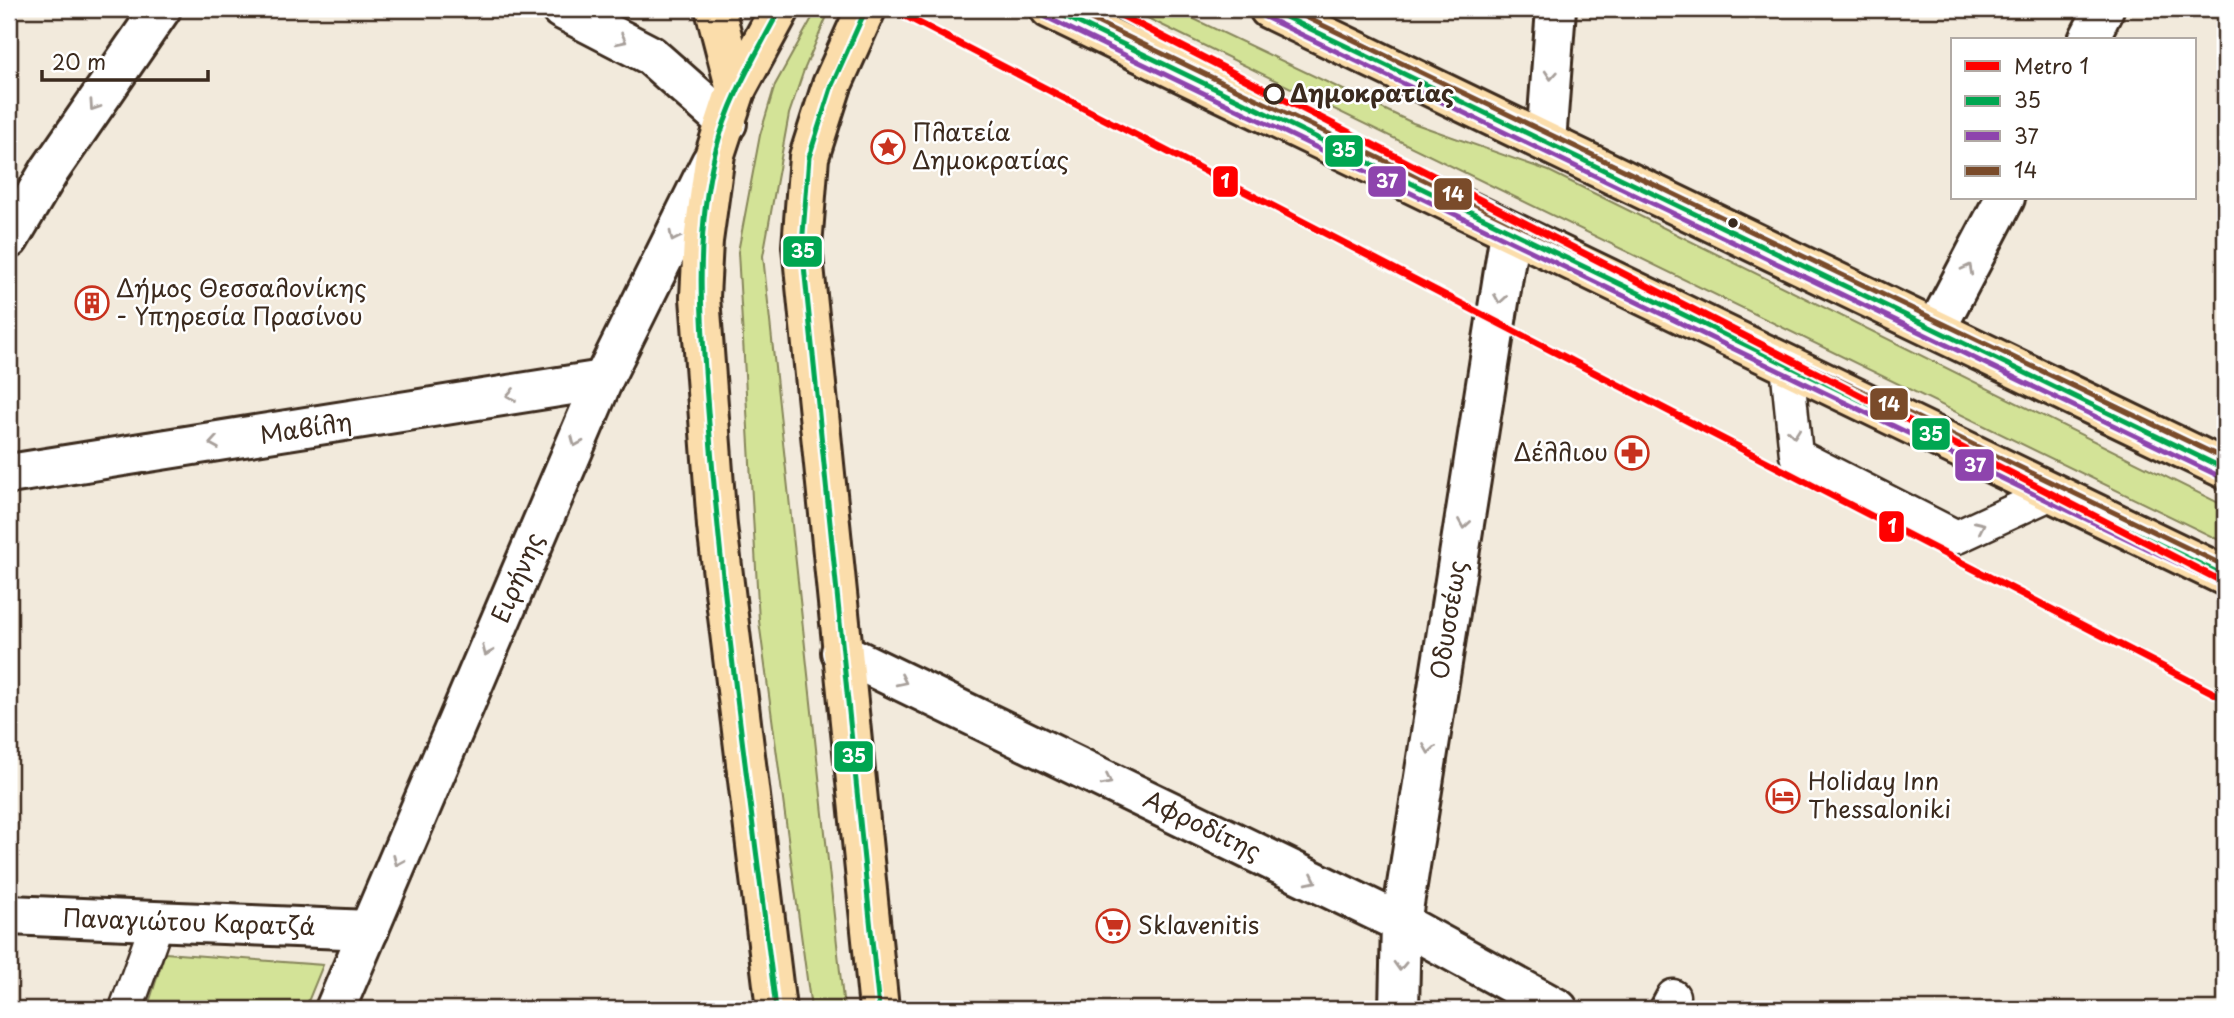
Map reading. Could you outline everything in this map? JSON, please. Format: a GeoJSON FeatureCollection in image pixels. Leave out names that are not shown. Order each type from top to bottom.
{"type":"FeatureCollection","features":[{"type":"Feature","properties":{"kind":"main road"},"geometry":{"type":"LineString","coordinates":[[715,9],[726,122]]}},
{"type":"Feature","properties":{"kind":"main road"},"geometry":{"type":"LineString","coordinates":[[776,1009],[717,526],[700,297],[703,241],[726,122],[780,9]]}},
{"type":"Feature","properties":{"kind":"main road"},"geometry":{"type":"LineString","coordinates":[[866,9],[832,85],[809,157],[802,246],[879,1009]]}},
{"type":"Feature","properties":{"kind":"main road"},"geometry":{"type":"LineString","coordinates":[[1050,9],[2225,576]]}},
{"type":"Feature","properties":{"kind":"main road"},"geometry":{"type":"LineString","coordinates":[[1269,9],[2225,469]]}},
{"type":"Feature","properties":{"kind":"street"},"geometry":{"type":"LineString","coordinates":[[9,239],[50,170],[161,9]]}},
{"type":"Feature","properties":{"kind":"street"},"geometry":{"type":"LineString","coordinates":[[561,9],[650,55],[726,122]]}},
{"type":"Feature","properties":{"kind":"street"},"geometry":{"type":"LineString","coordinates":[[1546,142],[1556,9]]}},
{"type":"Feature","properties":{"kind":"street"},"geometry":{"type":"LineString","coordinates":[[2089,38],[2104,9]]}},
{"type":"Feature","properties":{"kind":"street","name":"Ειρήνης"},"geometry":{"type":"LineString","coordinates":[[335,1009],[603,380],[726,122]]}},
{"type":"Feature","properties":{"kind":"street"},"geometry":{"type":"LineString","coordinates":[[1936,329],[2004,200]]}},
{"type":"Feature","properties":{"kind":"street","name":"Οδυσσέως"},"geometry":{"type":"LineString","coordinates":[[1399,1009],[1401,923],[1510,232]]}},
{"type":"Feature","properties":{"kind":"street","name":"Μαβίλη"},"geometry":{"type":"LineString","coordinates":[[9,474],[603,380]]}},
{"type":"Feature","properties":{"kind":"street","name":"Αφροδίτης"},"geometry":{"type":"LineString","coordinates":[[841,652],[1401,923],[1558,1009]]}},
{"type":"Feature","properties":{"kind":"street","name":"Παναγιώτου Καρατζά"},"geometry":{"type":"LineString","coordinates":[[9,915],[369,930]]}},
{"type":"Feature","properties":{"kind":"lane"},"geometry":{"type":"LineString","coordinates":[[1787,365],[1796,455],[1957,537],[2052,493]]}},
{"type":"Feature","properties":{"kind":"lane"},"geometry":{"type":"LineString","coordinates":[[126,1009],[157,923]]}},
{"type":"Feature","properties":{"kind":"green space"},"geometry":{"type":"Polygon","coordinates":[[[817,9],[830,9],[789,114],[763,256],[844,1009],[811,1009],[759,621],[738,252],[760,135],[775,85],[817,9]]]}},
{"type":"Feature","properties":{"kind":"green space"},"geometry":{"type":"Polygon","coordinates":[[[1129,9],[1173,9],[1413,123],[1549,171],[2225,506],[2225,543],[1129,9]]]}},
{"type":"Feature","properties":{"kind":"green space"},"geometry":{"type":"Polygon","coordinates":[[[165,953],[323,965],[305,1009],[147,1009],[165,953]]]}},
{"type":"Feature","properties":{"kind":"metro line","name":"1"},"geometry":{"type":"LineString","coordinates":[[892,9],[2225,699]]}},
{"type":"Feature","properties":{"kind":"metro line","name":"1"},"geometry":{"type":"LineString","coordinates":[[1109,9],[2225,583]]}},
{"type":"Feature","properties":{"kind":"transit line","name":"35"},"geometry":{"type":"LineString","coordinates":[[776,1009],[723,580],[705,366],[701,259],[708,188],[720,134],[735,97],[780,9]]}},
{"type":"Feature","properties":{"kind":"transit line","name":"35"},"geometry":{"type":"LineString","coordinates":[[866,9],[832,85],[809,157],[802,246],[879,1009]]}},
{"type":"Feature","properties":{"kind":"transit line","name":"35"},"geometry":{"type":"LineString","coordinates":[[1050,9],[2225,576]]}},
{"type":"Feature","properties":{"kind":"transit line","name":"14"},"geometry":{"type":"LineString","coordinates":[[1070,9],[2225,566]]}},
{"type":"Feature","properties":{"kind":"transit line","name":"35"},"geometry":{"type":"LineString","coordinates":[[1269,9],[2225,469]]}},
{"type":"Feature","properties":{"kind":"transit line","name":"14"},"geometry":{"type":"LineString","coordinates":[[1289,9],[2225,459]]}},
{"type":"Feature","properties":{"kind":"transit line","name":"37"},"geometry":{"type":"LineString","coordinates":[[1046,17],[2221,584]]}},
{"type":"Feature","properties":{"kind":"transit line","name":"37"},"geometry":{"type":"LineString","coordinates":[[1265,17],[2221,477]]}},
{"type":"Feature","properties":{"kind":"place","name":"Δημοκρατίας"},"geometry":{"type":"Point","coordinates":[1274,94]}},
{"type":"Feature","properties":{"kind":"place","name":"Πλατεία Δημοκρατίας"},"geometry":{"type":"Point","coordinates":[888,147]}},
{"type":"Feature","properties":{"kind":"place","name":"Δήμος Θεσσαλονίκης - Υπηρεσία Πρασίνου"},"geometry":{"type":"Point","coordinates":[92,303]}},
{"type":"Feature","properties":{"kind":"place","name":"Δέλλιου"},"geometry":{"type":"Point","coordinates":[1632,453]}},
{"type":"Feature","properties":{"kind":"place","name":"Holiday Inn Thessaloniki"},"geometry":{"type":"Point","coordinates":[1783,796]}},
{"type":"Feature","properties":{"kind":"place","name":"Sklavenitis"},"geometry":{"type":"Point","coordinates":[1113,926]}}]}
